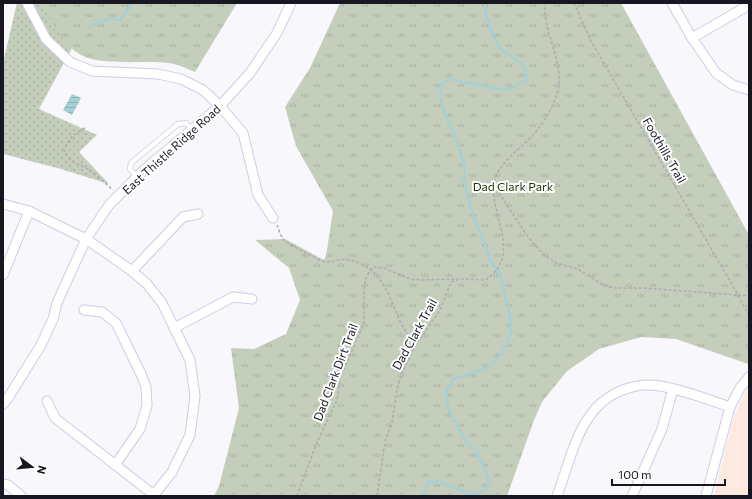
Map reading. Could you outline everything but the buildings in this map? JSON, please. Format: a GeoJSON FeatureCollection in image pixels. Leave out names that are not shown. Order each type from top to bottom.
{"type":"FeatureCollection","features":[{"type":"Feature","properties":{"kind":"street"},"geometry":{"type":"LineString","coordinates":[[27,3],[46,39],[70,62],[92,71],[158,74],[181,79],[203,90],[220,106],[243,133],[258,195],[273,218]]}},
{"type":"Feature","properties":{"kind":"street","name":"East Thistle Ridge Road"},"geometry":{"type":"LineString","coordinates":[[3,404],[42,345],[53,319],[57,303],[86,239],[109,205],[137,177],[220,106],[250,73],[277,33],[291,3]]}},
{"type":"Feature","properties":{"kind":"street"},"geometry":{"type":"LineString","coordinates":[[672,3],[692,38],[716,73],[733,85],[749,90]]}},
{"type":"Feature","properties":{"kind":"street"},"geometry":{"type":"LineString","coordinates":[[692,38],[749,5]]}},
{"type":"Feature","properties":{"kind":"street"},"geometry":{"type":"LineString","coordinates":[[3,204],[29,211],[86,239],[132,271],[147,284],[162,303],[190,360],[196,396],[190,435],[172,472],[154,496],[55,418],[47,402]]}},
{"type":"Feature","properties":{"kind":"street"},"geometry":{"type":"LineString","coordinates":[[3,275],[29,211]]}},
{"type":"Feature","properties":{"kind":"street"},"geometry":{"type":"LineString","coordinates":[[132,271],[182,217],[198,214]]}},
{"type":"Feature","properties":{"kind":"street"},"geometry":{"type":"LineString","coordinates":[[174,328],[233,297],[252,299]]}},
{"type":"Feature","properties":{"kind":"street"},"geometry":{"type":"LineString","coordinates":[[84,310],[102,312],[116,323],[146,387],[146,405],[140,429],[115,465]]}},
{"type":"Feature","properties":{"kind":"street"},"geometry":{"type":"LineString","coordinates":[[706,496],[730,407],[737,393],[749,377]]}},
{"type":"Feature","properties":{"kind":"street"},"geometry":{"type":"LineString","coordinates":[[557,496],[579,435],[589,417],[602,402],[618,392],[630,387],[646,384],[673,389],[730,407]]}},
{"type":"Feature","properties":{"kind":"street"},"geometry":{"type":"LineString","coordinates":[[632,496],[662,429],[673,389]]}},
{"type":"Feature","properties":{"kind":"street"},"geometry":{"type":"LineString","coordinates":[[3,484],[8,485],[21,496]]}},
{"type":"Feature","properties":{"kind":"lane"},"geometry":{"type":"LineString","coordinates":[[137,177],[130,169],[131,163],[178,124],[186,123],[192,129]]}},
{"type":"Feature","properties":{"kind":"path"},"geometry":{"type":"LineString","coordinates":[[370,270],[375,267],[384,268],[410,279],[480,280],[487,278],[499,266],[504,250],[493,187],[497,174],[504,164],[537,130],[548,114],[558,90],[558,67],[546,20],[545,3]]}},
{"type":"Feature","properties":{"kind":"path","name":"Foothills Trail"},"geometry":{"type":"LineString","coordinates":[[574,3],[592,41],[749,316]]}},
{"type":"Feature","properties":{"kind":"path"},"geometry":{"type":"LineString","coordinates":[[85,128],[74,134],[67,142],[64,150],[66,155],[91,171],[119,195]]}},
{"type":"Feature","properties":{"kind":"path"},"geometry":{"type":"LineString","coordinates":[[494,184],[528,237],[542,253],[556,263],[578,269],[603,284],[615,288],[643,288],[749,296]]}},
{"type":"Feature","properties":{"kind":"path"},"geometry":{"type":"LineString","coordinates":[[273,218],[284,241],[324,262],[346,259],[356,261],[380,278],[404,328],[410,339],[416,344]]}},
{"type":"Feature","properties":{"kind":"path","name":"Dad Clark Dirt Trail"},"geometry":{"type":"LineString","coordinates":[[297,496],[315,447],[337,400],[340,378],[364,323],[364,290],[366,278],[370,270]]}},
{"type":"Feature","properties":{"kind":"path","name":"Dad Clark Trail"},"geometry":{"type":"LineString","coordinates":[[376,496],[385,442],[392,422],[397,389],[402,373],[416,344],[440,310],[451,282],[459,279]]}},
{"type":"Feature","properties":{"kind":"shaded area"},"geometry":{"type":"Polygon","coordinates":[[[749,388],[749,496],[714,496],[734,417],[744,395],[749,388]]]}},
{"type":"Feature","properties":{"kind":"green space"},"geometry":{"type":"Polygon","coordinates":[[[17,3],[43,3],[56,27],[72,48],[39,109],[97,135],[79,152],[109,184],[61,169],[3,154],[3,63],[17,3]]]}},
{"type":"Feature","properties":{"kind":"green space"},"geometry":{"type":"Polygon","coordinates":[[[43,3],[237,3],[195,72],[179,65],[169,63],[113,62],[91,59],[83,56],[63,40],[54,26],[43,3]]]}},
{"type":"Feature","properties":{"kind":"green space","name":"Dad Clark Park"},"geometry":{"type":"Polygon","coordinates":[[[340,3],[621,3],[749,235],[749,363],[748,364],[676,339],[641,337],[599,349],[567,371],[542,402],[534,420],[507,496],[214,496],[219,486],[239,408],[231,348],[254,349],[286,334],[300,300],[289,268],[255,240],[285,239],[324,260],[326,256],[333,211],[296,146],[285,107],[310,68],[340,3]]]}},
{"type":"Feature","properties":{"kind":"water"},"geometry":{"type":"Polygon","coordinates":[[[72,94],[81,98],[72,115],[63,110],[72,94]]]}},
{"type":"Feature","properties":{"kind":"waterway"},"geometry":{"type":"LineString","coordinates":[[89,27],[109,19],[120,20],[132,3]]}},
{"type":"Feature","properties":{"kind":"waterway"},"geometry":{"type":"LineString","coordinates":[[424,496],[428,482],[439,481],[474,495],[485,490],[490,481],[476,451],[467,443],[448,408],[446,391],[454,379],[487,368],[502,354],[511,333],[510,317],[501,277],[491,261],[472,212],[464,180],[465,168],[455,135],[446,118],[441,101],[441,84],[450,79],[497,89],[512,88],[527,79],[524,66],[499,47],[493,36],[485,11],[486,3]]}}]}
